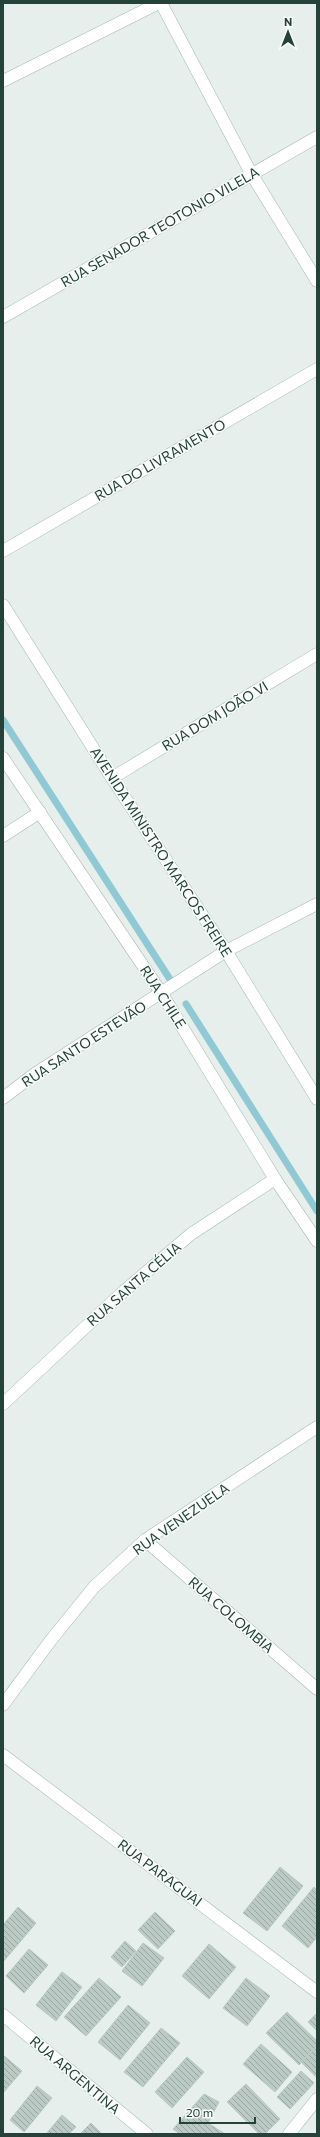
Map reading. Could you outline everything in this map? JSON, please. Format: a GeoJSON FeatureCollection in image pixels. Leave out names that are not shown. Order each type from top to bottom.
{"type":"FeatureCollection","features":[{"type":"Feature","properties":{"kind":"street"},"geometry":{"type":"LineString","coordinates":[[3,81],[160,3],[252,175],[317,281]]}},
{"type":"Feature","properties":{"kind":"street","name":"RUA SENADOR TEOTONIO VILELA"},"geometry":{"type":"LineString","coordinates":[[3,317],[317,137]]}},
{"type":"Feature","properties":{"kind":"street","name":"RUA DO LIVRAMENTO"},"geometry":{"type":"LineString","coordinates":[[3,550],[317,369]]}},
{"type":"Feature","properties":{"kind":"street","name":"AVENIDA MINISTRO MARCOS FREIRE"},"geometry":{"type":"LineString","coordinates":[[3,606],[112,778],[226,951],[317,1099]]}},
{"type":"Feature","properties":{"kind":"street","name":"RUA DOM JOÃO VI"},"geometry":{"type":"LineString","coordinates":[[112,778],[317,654]]}},
{"type":"Feature","properties":{"kind":"street","name":"RUA CHILE"},"geometry":{"type":"LineString","coordinates":[[3,758],[162,994],[276,1179],[317,1241]]}},
{"type":"Feature","properties":{"kind":"street"},"geometry":{"type":"LineString","coordinates":[[3,836],[40,812]]}},
{"type":"Feature","properties":{"kind":"street","name":"RUA SANTO ESTEVÃO"},"geometry":{"type":"LineString","coordinates":[[3,1098],[36,1074],[162,994],[226,951],[317,904]]}},
{"type":"Feature","properties":{"kind":"street","name":"RUA SANTA CÉLIA"},"geometry":{"type":"LineString","coordinates":[[3,1404],[123,1292],[191,1234],[276,1179]]}},
{"type":"Feature","properties":{"kind":"street","name":"RUA VENEZUELA"},"geometry":{"type":"LineString","coordinates":[[3,1705],[51,1640],[94,1587],[145,1540],[317,1427]]}},
{"type":"Feature","properties":{"kind":"street","name":"RUA COLOMBIA"},"geometry":{"type":"LineString","coordinates":[[145,1540],[317,1689]]}},
{"type":"Feature","properties":{"kind":"street","name":"RUA PARAGUAI"},"geometry":{"type":"LineString","coordinates":[[3,1755],[317,1992]]}},
{"type":"Feature","properties":{"kind":"street","name":"RUA ARGENTINA"},"geometry":{"type":"LineString","coordinates":[[3,2015],[146,2134]]}},
{"type":"Feature","properties":{"kind":"street"},"geometry":{"type":"LineString","coordinates":[[289,2134],[317,2098]]}},
{"type":"Feature","properties":{"kind":"building"},"geometry":{"type":"Polygon","coordinates":[[[280,1867],[303,1886],[267,1931],[243,1913],[280,1867]]]}},
{"type":"Feature","properties":{"kind":"building"},"geometry":{"type":"Polygon","coordinates":[[[314,1887],[317,1890],[317,1937],[308,1948],[282,1926],[314,1887]]]}},
{"type":"Feature","properties":{"kind":"building"},"geometry":{"type":"Polygon","coordinates":[[[18,1907],[36,1923],[3,1962],[3,1925],[18,1907]]]}},
{"type":"Feature","properties":{"kind":"building"},"geometry":{"type":"Polygon","coordinates":[[[155,1912],[175,1931],[158,1949],[138,1930],[155,1912]]]}},
{"type":"Feature","properties":{"kind":"building"},"geometry":{"type":"Polygon","coordinates":[[[125,1941],[136,1951],[122,1967],[111,1957],[125,1941]]]}},
{"type":"Feature","properties":{"kind":"building"},"geometry":{"type":"Polygon","coordinates":[[[143,1943],[164,1958],[142,1986],[122,1971],[143,1943]]]}},
{"type":"Feature","properties":{"kind":"building"},"geometry":{"type":"Polygon","coordinates":[[[209,1944],[236,1967],[209,1999],[182,1976],[209,1944]]]}},
{"type":"Feature","properties":{"kind":"building"},"geometry":{"type":"Polygon","coordinates":[[[29,1949],[48,1965],[24,1993],[6,1976],[29,1949]]]}},
{"type":"Feature","properties":{"kind":"building"},"geometry":{"type":"Polygon","coordinates":[[[62,1972],[82,1987],[56,2021],[36,2005],[62,1972]]]}},
{"type":"Feature","properties":{"kind":"building"},"geometry":{"type":"Polygon","coordinates":[[[99,1978],[121,1997],[86,2036],[64,2017],[99,1978]]]}},
{"type":"Feature","properties":{"kind":"building"},"geometry":{"type":"Polygon","coordinates":[[[246,1978],[270,1996],[247,2026],[223,2008],[246,1978]]]}},
{"type":"Feature","properties":{"kind":"building"},"geometry":{"type":"Polygon","coordinates":[[[128,2005],[150,2023],[120,2060],[98,2042],[128,2005]]]}},
{"type":"Feature","properties":{"kind":"building"},"geometry":{"type":"Polygon","coordinates":[[[287,2012],[317,2041],[317,2047],[299,2065],[266,2033],[287,2012]]]}},
{"type":"Feature","properties":{"kind":"building"},"geometry":{"type":"Polygon","coordinates":[[[317,2013],[317,2031],[308,2022],[317,2013]]]}},
{"type":"Feature","properties":{"kind":"building"},"geometry":{"type":"Polygon","coordinates":[[[161,2028],[180,2043],[143,2087],[124,2072],[161,2028]]]}},
{"type":"Feature","properties":{"kind":"building"},"geometry":{"type":"Polygon","coordinates":[[[261,2044],[292,2072],[275,2092],[243,2064],[261,2044]]]}},
{"type":"Feature","properties":{"kind":"building"},"geometry":{"type":"Polygon","coordinates":[[[316,2047],[317,2048],[317,2078],[301,2062],[316,2047]]]}},
{"type":"Feature","properties":{"kind":"building"},"geometry":{"type":"Polygon","coordinates":[[[3,2055],[22,2071],[3,2093],[3,2055]]]}},
{"type":"Feature","properties":{"kind":"building"},"geometry":{"type":"Polygon","coordinates":[[[187,2057],[204,2072],[172,2108],[155,2092],[187,2057]]]}},
{"type":"Feature","properties":{"kind":"building"},"geometry":{"type":"Polygon","coordinates":[[[301,2071],[314,2083],[290,2109],[277,2097],[301,2071]]]}},
{"type":"Feature","properties":{"kind":"building"},"geometry":{"type":"Polygon","coordinates":[[[246,2084],[280,2119],[265,2134],[259,2134],[227,2102],[246,2084]]]}},
{"type":"Feature","properties":{"kind":"building"},"geometry":{"type":"Polygon","coordinates":[[[37,2086],[52,2098],[24,2132],[10,2120],[37,2086]]]}},
{"type":"Feature","properties":{"kind":"building"},"geometry":{"type":"Polygon","coordinates":[[[204,2094],[219,2102],[208,2123],[225,2134],[180,2134],[173,2129],[204,2094]]]}},
{"type":"Feature","properties":{"kind":"building"},"geometry":{"type":"Polygon","coordinates":[[[62,2115],[76,2127],[69,2134],[46,2134],[62,2115]]]}},
{"type":"Feature","properties":{"kind":"building"},"geometry":{"type":"Polygon","coordinates":[[[91,2123],[102,2134],[80,2134],[91,2123]]]}},
{"type":"Feature","properties":{"kind":"waterway"},"geometry":{"type":"LineString","coordinates":[[3,720],[173,984]]}},
{"type":"Feature","properties":{"kind":"waterway"},"geometry":{"type":"LineString","coordinates":[[186,1004],[317,1211]]}}]}
